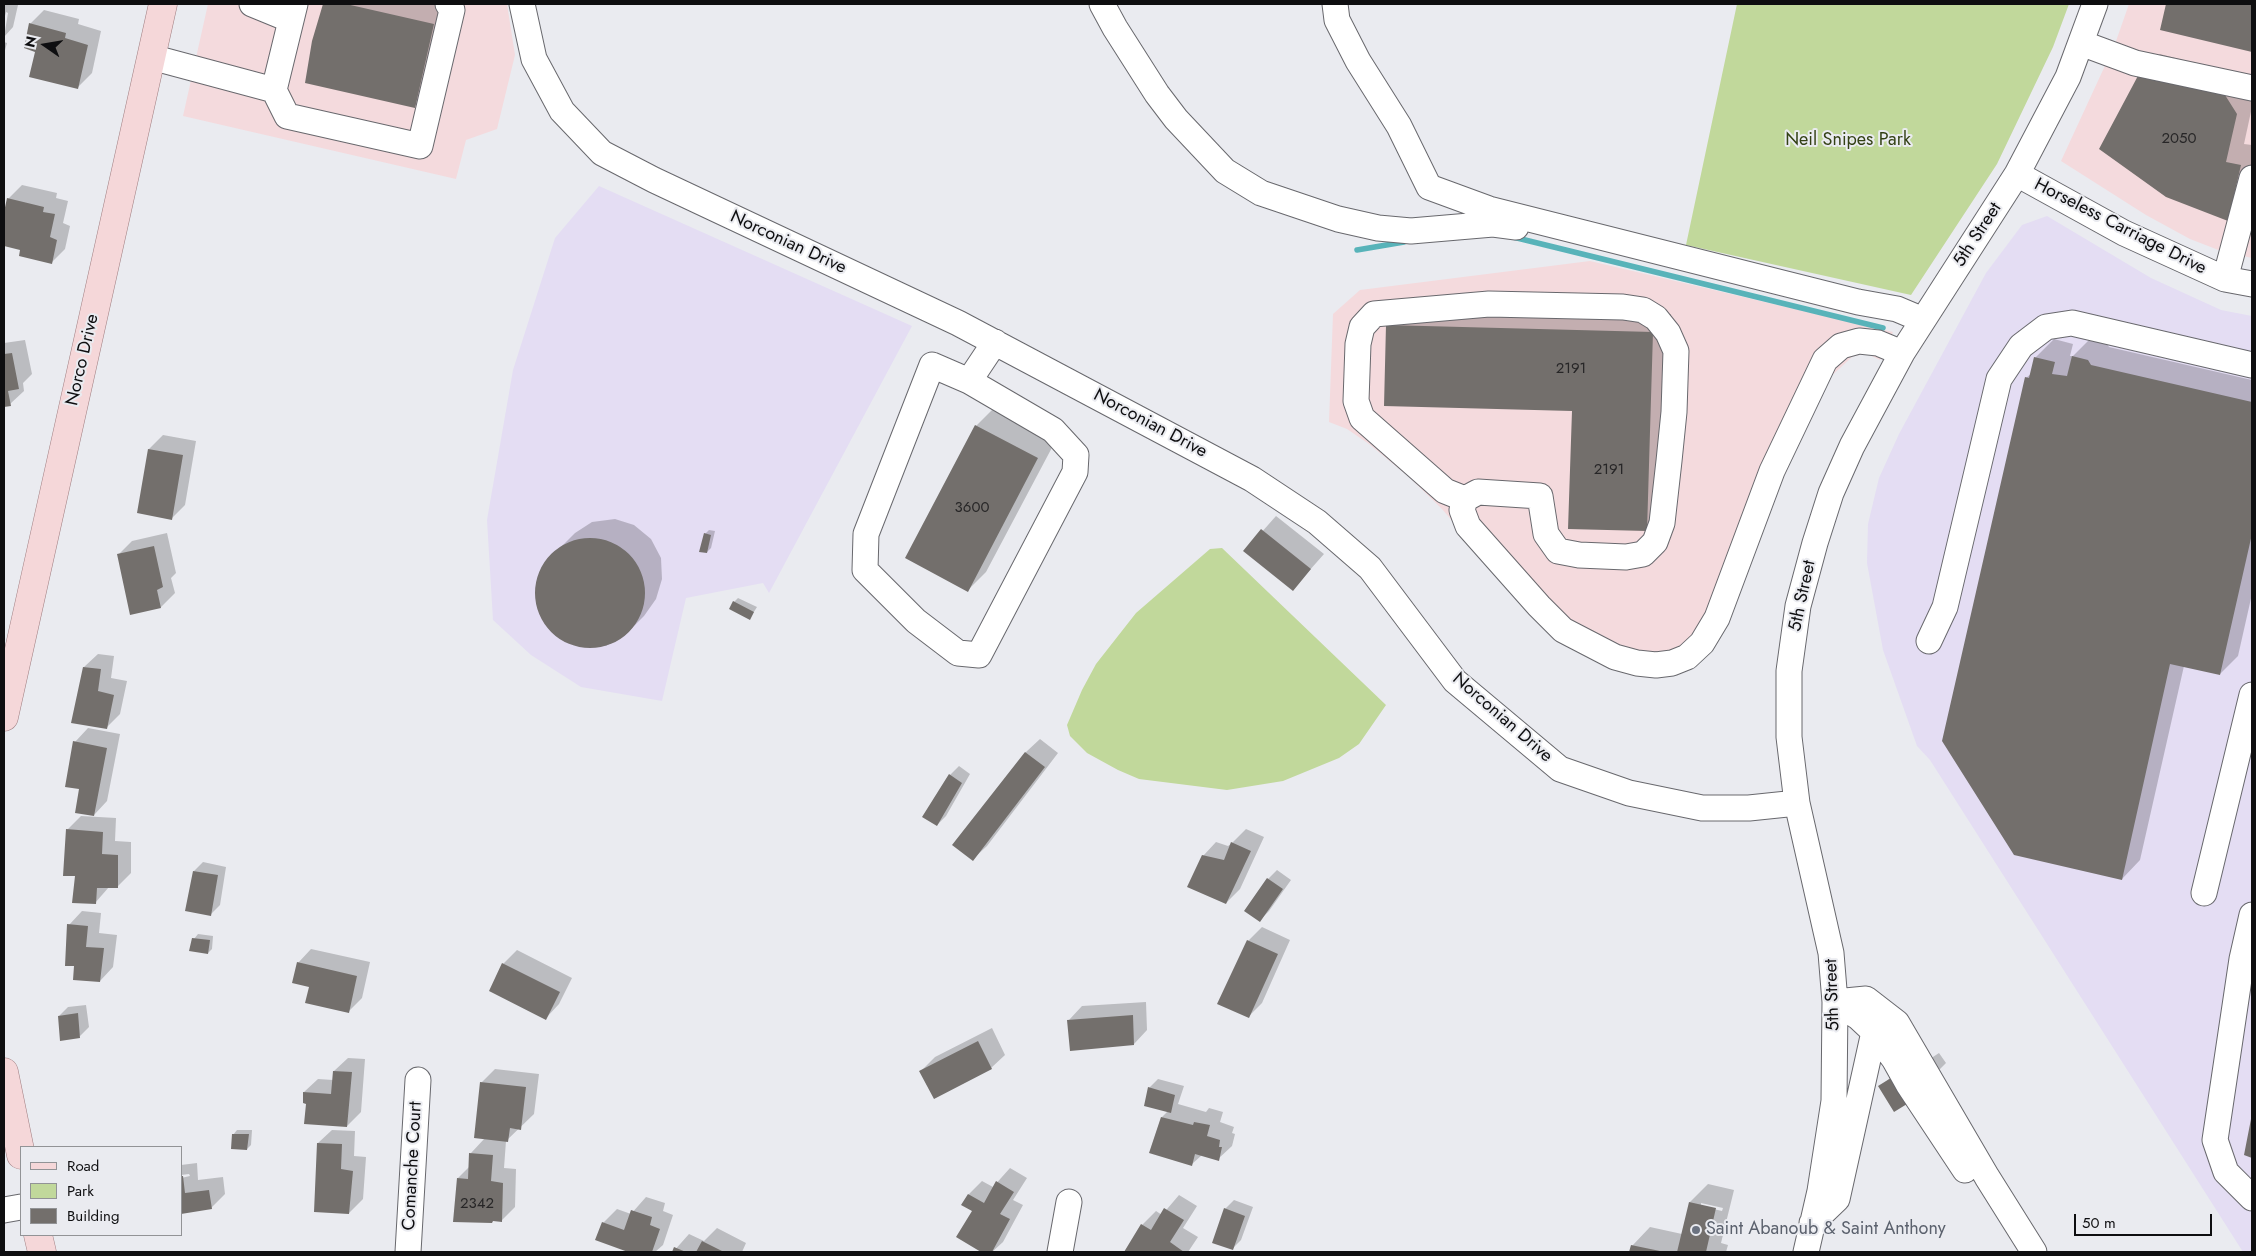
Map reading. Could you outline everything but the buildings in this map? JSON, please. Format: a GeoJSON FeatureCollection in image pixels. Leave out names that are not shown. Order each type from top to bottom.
{"type":"FeatureCollection","features":[{"type":"Feature","properties":{"kind":"main road","name":"Norco Drive"},"geometry":{"type":"LineString","coordinates":[[4,708],[163,4]]}},
{"type":"Feature","properties":{"kind":"main road"},"geometry":{"type":"LineString","coordinates":[[4,1072],[14,1145]]}},
{"type":"Feature","properties":{"kind":"main road"},"geometry":{"type":"LineString","coordinates":[[38,1236],[42,1252]]}},
{"type":"Feature","properties":{"kind":"street"},"geometry":{"type":"LineString","coordinates":[[252,4],[292,12],[274,90],[287,116],[420,146],[452,10],[448,4]]}},
{"type":"Feature","properties":{"kind":"street","name":"Norconian Drive"},"geometry":{"type":"LineString","coordinates":[[522,4],[534,59],[538,68],[562,111],[602,153],[654,180],[958,323],[1252,479],[1317,522],[1370,568],[1455,681],[1560,769],[1629,793],[1702,808],[1749,808],[1797,802]]}},
{"type":"Feature","properties":{"kind":"street"},"geometry":{"type":"LineString","coordinates":[[1102,4],[1157,94],[1176,119],[1225,171],[1261,193],[1338,219],[1378,228],[1411,231],[1494,224],[1529,229],[1634,253],[1673,256]]}},
{"type":"Feature","properties":{"kind":"street"},"geometry":{"type":"LineString","coordinates":[[1335,4],[1337,20],[1358,61],[1399,126],[1429,187],[1489,209],[1858,302],[1897,309],[1923,320]]}},
{"type":"Feature","properties":{"kind":"street","name":"5th Street"},"geometry":{"type":"LineString","coordinates":[[1806,1252],[1825,1165],[1834,1101],[1835,1002],[1832,953],[1797,802],[1789,737],[1789,671],[1798,606],[1831,493],[1852,446],[1902,353],[2017,174],[2068,76],[2095,4]]}},
{"type":"Feature","properties":{"kind":"street"},"geometry":{"type":"LineString","coordinates":[[2081,43],[2135,63],[2252,88]]}},
{"type":"Feature","properties":{"kind":"street"},"geometry":{"type":"LineString","coordinates":[[151,57],[274,90]]}},
{"type":"Feature","properties":{"kind":"street","name":"Horseless Carriage Drive"},"geometry":{"type":"LineString","coordinates":[[2017,174],[2124,233],[2224,279],[2252,284]]}},
{"type":"Feature","properties":{"kind":"street"},"geometry":{"type":"LineString","coordinates":[[2224,279],[2252,178]]}},
{"type":"Feature","properties":{"kind":"street"},"geometry":{"type":"LineString","coordinates":[[1489,304],[1623,307],[1643,310],[1656,318],[1668,333],[1676,351],[1674,412],[1662,524],[1655,542],[1643,554],[1626,557],[1588,556],[1558,551],[1546,534],[1540,496],[1478,492],[1464,498],[1445,491],[1362,418],[1356,401],[1358,344],[1362,327],[1374,314],[1489,304]]}},
{"type":"Feature","properties":{"kind":"street"},"geometry":{"type":"LineString","coordinates":[[1929,642],[1945,607],[1999,379],[2021,346],[2046,327],[2072,323],[2252,365]]}},
{"type":"Feature","properties":{"kind":"street"},"geometry":{"type":"LineString","coordinates":[[1464,498],[1462,510],[1468,526],[1538,606],[1563,630],[1615,658],[1656,665],[1672,662],[1687,657],[1702,644],[1717,618],[1772,471],[1825,360],[1841,346],[1859,341],[1878,343],[1902,353]]}},
{"type":"Feature","properties":{"kind":"street"},"geometry":{"type":"LineString","coordinates":[[969,381],[995,342]]}},
{"type":"Feature","properties":{"kind":"street"},"geometry":{"type":"LineString","coordinates":[[932,365],[969,381],[1053,430],[1076,455],[1075,472],[978,655],[958,653],[916,621],[864,570],[866,534],[932,365]]}},
{"type":"Feature","properties":{"kind":"street"},"geometry":{"type":"LineString","coordinates":[[2204,893],[2252,695]]}},
{"type":"Feature","properties":{"kind":"street"},"geometry":{"type":"LineString","coordinates":[[2252,915],[2242,959],[2215,1140],[2226,1172],[2252,1198]]}},
{"type":"Feature","properties":{"kind":"street"},"geometry":{"type":"LineString","coordinates":[[1835,1002],[1866,1000],[1897,1023],[1987,1177],[2034,1252]]}},
{"type":"Feature","properties":{"kind":"street"},"geometry":{"type":"LineString","coordinates":[[1835,1002],[1858,1017],[1874,1032],[1894,1059],[1908,1084],[2020,1252]]}},
{"type":"Feature","properties":{"kind":"street"},"geometry":{"type":"LineString","coordinates":[[1812,1223],[1837,1199],[1874,1032]]}},
{"type":"Feature","properties":{"kind":"street","name":"Comanche Court"},"geometry":{"type":"LineString","coordinates":[[408,1252],[418,1080]]}},
{"type":"Feature","properties":{"kind":"street"},"geometry":{"type":"LineString","coordinates":[[1060,1252],[1068,1202]]}},
{"type":"Feature","properties":{"kind":"street"},"geometry":{"type":"LineString","coordinates":[[4,1210],[20,1207]]}},
{"type":"Feature","properties":{"kind":"shaded area"},"geometry":{"type":"Polygon","coordinates":[[[208,4],[507,4],[515,55],[497,129],[466,140],[456,179],[183,116],[208,4]]]}},
{"type":"Feature","properties":{"kind":"shaded area"},"geometry":{"type":"Polygon","coordinates":[[[2129,4],[2252,4],[2252,258],[2221,251],[2190,239],[2146,215],[2061,161],[2115,44],[2129,4]]]}},
{"type":"Feature","properties":{"kind":"shaded area"},"geometry":{"type":"Polygon","coordinates":[[[599,186],[912,326],[769,593],[763,583],[686,598],[662,701],[581,687],[531,655],[493,620],[487,520],[513,370],[555,238],[599,186]]]}},
{"type":"Feature","properties":{"kind":"shaded area"},"geometry":{"type":"Polygon","coordinates":[[[2047,216],[2151,278],[2221,310],[2252,316],[2252,1252],[2243,1252],[1930,760],[1917,746],[1883,650],[1867,563],[1868,524],[1879,478],[1899,434],[1986,273],[2022,225],[2047,216]]]}},
{"type":"Feature","properties":{"kind":"shaded area"},"geometry":{"type":"Polygon","coordinates":[[[1590,261],[1893,332],[1880,360],[1865,353],[1852,357],[1827,380],[1754,544],[1714,644],[1626,671],[1489,564],[1442,509],[1409,477],[1369,444],[1347,429],[1329,422],[1333,314],[1360,290],[1590,261]]]}},
{"type":"Feature","properties":{"kind":"green space","name":"Neil Snipes Park"},"geometry":{"type":"Polygon","coordinates":[[[1737,4],[2069,4],[2053,47],[1997,164],[1911,295],[1686,245],[1737,4]]]}},
{"type":"Feature","properties":{"kind":"green space"},"geometry":{"type":"Polygon","coordinates":[[[1222,548],[1386,705],[1359,744],[1339,758],[1283,781],[1227,790],[1139,779],[1087,753],[1070,736],[1067,725],[1096,664],[1136,613],[1210,549],[1222,548]]]}},
{"type":"Feature","properties":{"kind":"waterway"},"geometry":{"type":"LineString","coordinates":[[1513,237],[1883,328]]}},
{"type":"Feature","properties":{"kind":"waterway"},"geometry":{"type":"LineString","coordinates":[[1357,250],[1404,242]]}},
{"type":"Feature","properties":{"kind":"place","name":"Saint Abanoub & Saint Anthony"},"geometry":{"type":"Point","coordinates":[1696,1230]}}]}
